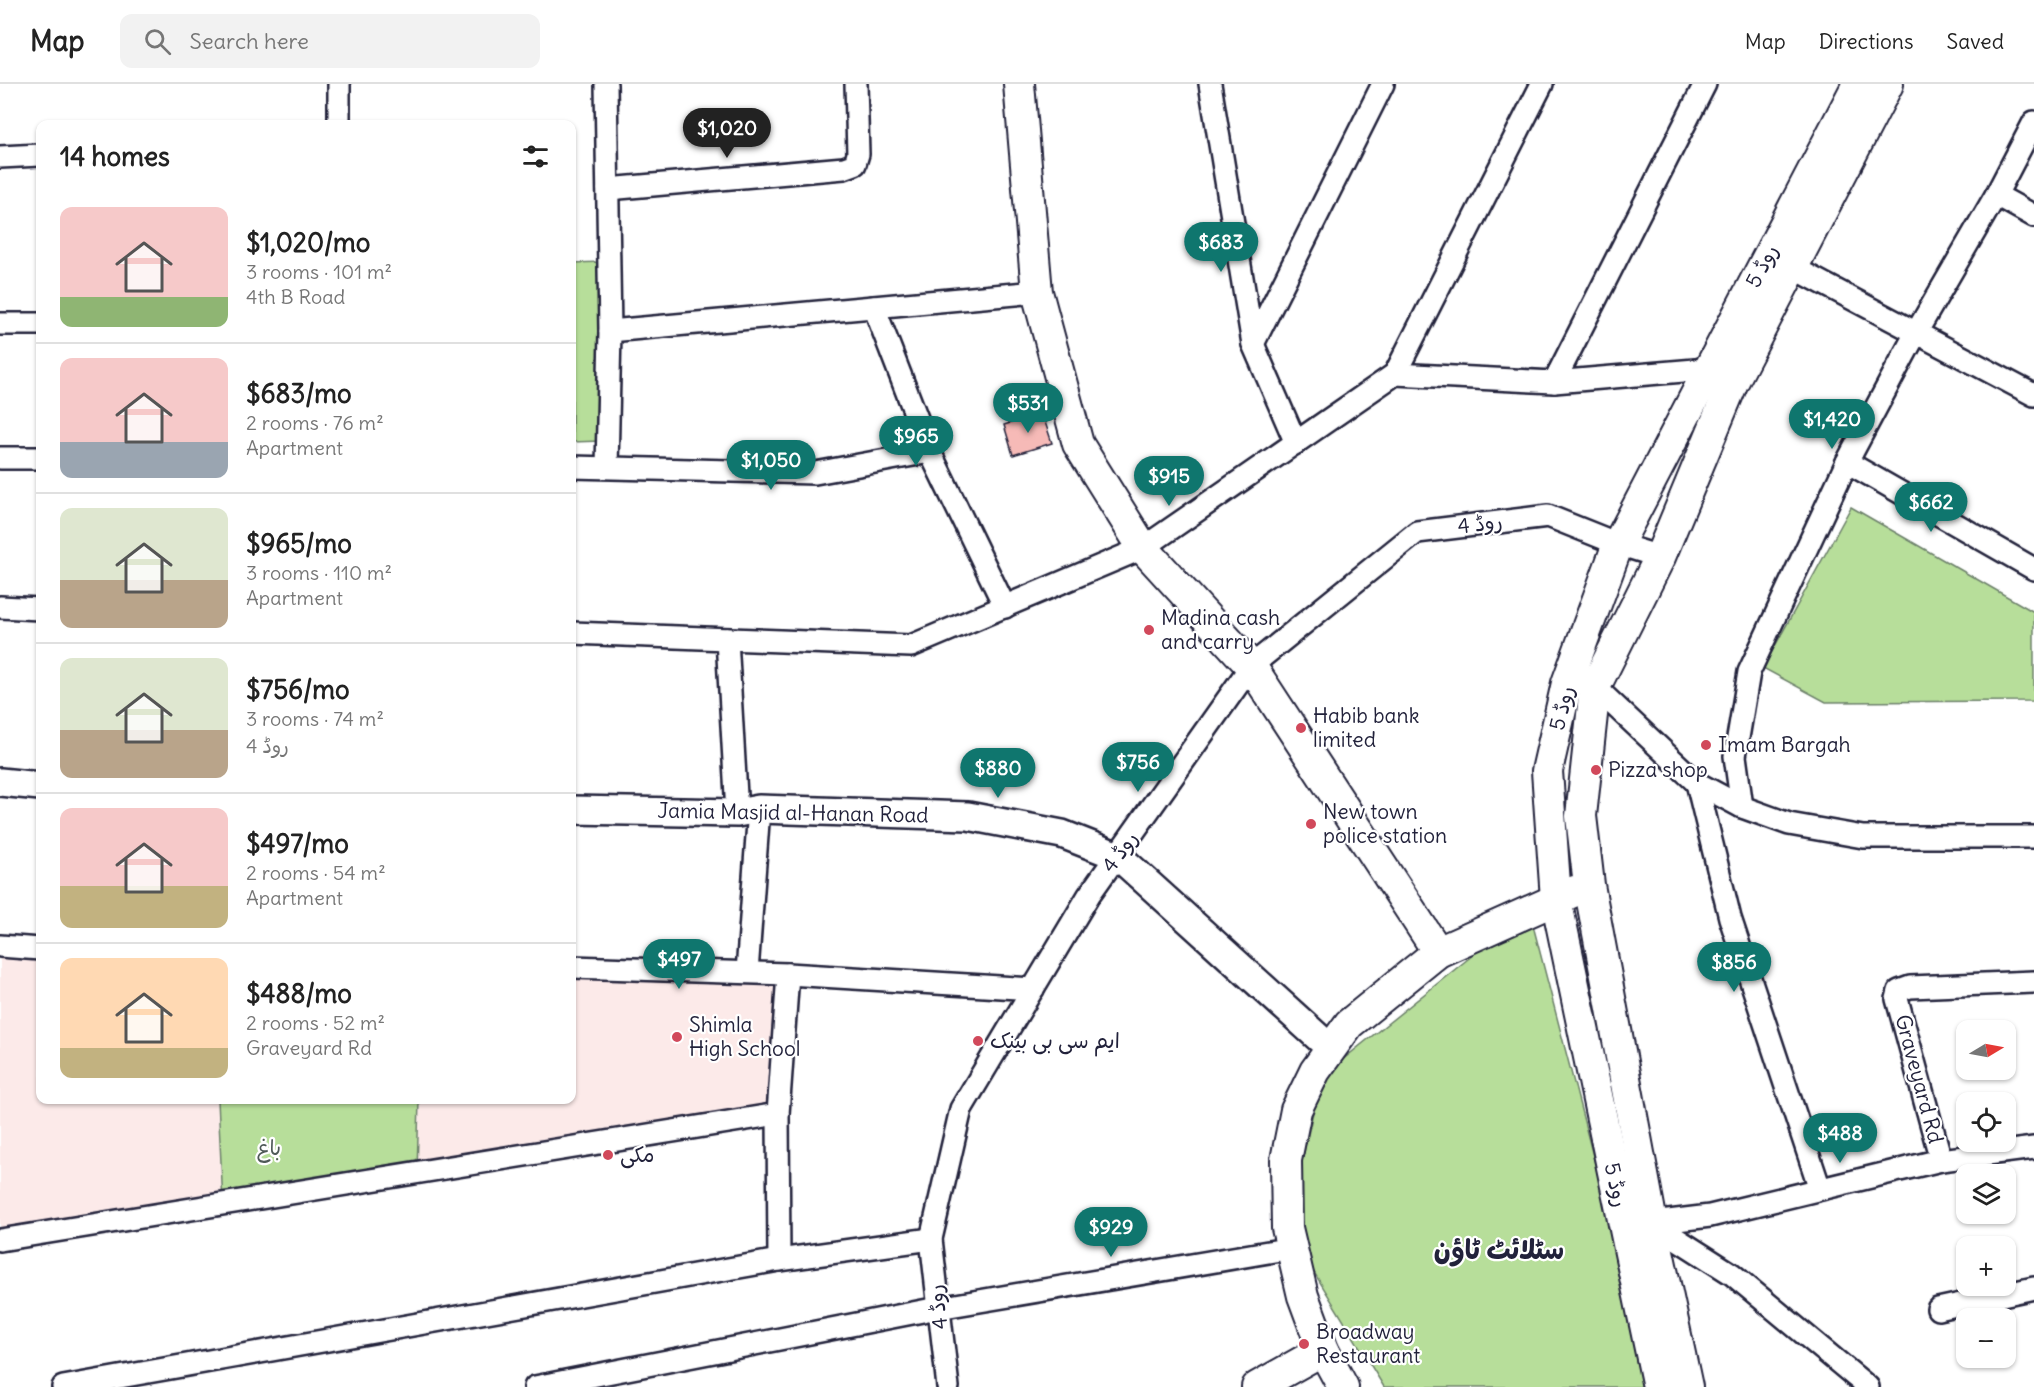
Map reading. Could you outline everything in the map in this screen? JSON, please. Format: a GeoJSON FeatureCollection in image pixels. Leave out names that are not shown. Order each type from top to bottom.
{"type":"FeatureCollection","features":[{"type":"Feature","properties":{"kind":"main road"},"geometry":{"type":"LineString","coordinates":[[1019,84],[1037,292],[1078,444],[1143,548],[1251,666],[1438,952]]}},
{"type":"Feature","properties":{"kind":"main road","name":"روڈ 5"},"geometry":{"type":"LineString","coordinates":[[1687,1387],[1652,1223],[1589,885],[1581,816],[1595,687],[1660,557],[1720,375],[1858,84]]}},
{"type":"Feature","properties":{"kind":"main road","name":"روڈ 5"},"geometry":{"type":"LineString","coordinates":[[1658,1387],[1556,899],[1547,771],[1567,683],[1618,544],[1720,375],[1794,268],[1888,84]]}},
{"type":"Feature","properties":{"kind":"main road"},"geometry":{"type":"LineString","coordinates":[[1333,1383],[1303,1296],[1287,1228],[1286,1160],[1296,1110],[1315,1071],[1349,1024],[1438,952],[1589,885]]}},
{"type":"Feature","properties":{"kind":"main road"},"geometry":{"type":"LineString","coordinates":[[1257,1387],[1323,1350]]}},
{"type":"Feature","properties":{"kind":"street"},"geometry":{"type":"LineString","coordinates":[[339,84],[339,120]]}},
{"type":"Feature","properties":{"kind":"street"},"geometry":{"type":"LineString","coordinates":[[606,84],[610,331],[607,467]]}},
{"type":"Feature","properties":{"kind":"street"},"geometry":{"type":"LineString","coordinates":[[608,189],[844,168],[855,164],[858,154],[856,84]]}},
{"type":"Feature","properties":{"kind":"street"},"geometry":{"type":"LineString","coordinates":[[1210,84],[1253,344],[1296,443]]}},
{"type":"Feature","properties":{"kind":"street"},"geometry":{"type":"LineString","coordinates":[[1253,344],[1383,84]]}},
{"type":"Feature","properties":{"kind":"street"},"geometry":{"type":"LineString","coordinates":[[576,633],[911,646],[1143,548],[1395,374],[1542,84]]}},
{"type":"Feature","properties":{"kind":"street"},"geometry":{"type":"LineString","coordinates":[[1554,382],[1705,84]]}},
{"type":"Feature","properties":{"kind":"street"},"geometry":{"type":"LineString","coordinates":[[1742,807],[1734,756],[1749,672],[1847,462],[1917,331],[1996,195],[2034,122]]}},
{"type":"Feature","properties":{"kind":"street"},"geometry":{"type":"LineString","coordinates":[[0,157],[36,155]]}},
{"type":"Feature","properties":{"kind":"street"},"geometry":{"type":"LineString","coordinates":[[1996,195],[2034,216]]}},
{"type":"Feature","properties":{"kind":"street"},"geometry":{"type":"LineString","coordinates":[[1794,268],[1917,331],[2034,395]]}},
{"type":"Feature","properties":{"kind":"street"},"geometry":{"type":"LineString","coordinates":[[610,331],[1037,292]]}},
{"type":"Feature","properties":{"kind":"street"},"geometry":{"type":"LineString","coordinates":[[874,307],[930,452],[1005,607]]}},
{"type":"Feature","properties":{"kind":"street"},"geometry":{"type":"LineString","coordinates":[[0,324],[36,324]]}},
{"type":"Feature","properties":{"kind":"street"},"geometry":{"type":"LineString","coordinates":[[1395,374],[1554,382],[1720,375]]}},
{"type":"Feature","properties":{"kind":"street"},"geometry":{"type":"LineString","coordinates":[[576,467],[815,473],[930,452]]}},
{"type":"Feature","properties":{"kind":"street"},"geometry":{"type":"LineString","coordinates":[[0,458],[36,458]]}},
{"type":"Feature","properties":{"kind":"street"},"geometry":{"type":"LineString","coordinates":[[1847,462],[2034,569]]}},
{"type":"Feature","properties":{"kind":"street","name":"روڈ 4"},"geometry":{"type":"LineString","coordinates":[[948,1387],[931,1239],[961,1109],[1089,895],[1251,666],[1417,532],[1548,516],[1618,544],[1660,557]]}},
{"type":"Feature","properties":{"kind":"street"},"geometry":{"type":"LineString","coordinates":[[0,607],[36,609]]}},
{"type":"Feature","properties":{"kind":"street"},"geometry":{"type":"LineString","coordinates":[[727,639],[748,811],[747,972]]}},
{"type":"Feature","properties":{"kind":"street"},"geometry":{"type":"LineString","coordinates":[[1595,687],[1697,783],[1742,807],[1789,824],[1863,837],[2034,837]]}},
{"type":"Feature","properties":{"kind":"street"},"geometry":{"type":"LineString","coordinates":[[0,782],[36,786]]}},
{"type":"Feature","properties":{"kind":"street"},"geometry":{"type":"LineString","coordinates":[[1697,783],[1730,918],[1820,1189]]}},
{"type":"Feature","properties":{"kind":"street","name":"Jamia Masjid al-Hanan Road"},"geometry":{"type":"LineString","coordinates":[[576,810],[968,816],[1062,834],[1118,856],[1330,1048]]}},
{"type":"Feature","properties":{"kind":"street"},"geometry":{"type":"LineString","coordinates":[[0,946],[36,949]]}},
{"type":"Feature","properties":{"kind":"street"},"geometry":{"type":"LineString","coordinates":[[576,967],[747,972],[1033,989]]}},
{"type":"Feature","properties":{"kind":"street"},"geometry":{"type":"LineString","coordinates":[[779,1260],[778,1114],[788,974]]}},
{"type":"Feature","properties":{"kind":"street","name":"Graveyard Rd"},"geometry":{"type":"LineString","coordinates":[[1941,1160],[1897,999],[1899,991],[1910,987],[2034,982]]}},
{"type":"Feature","properties":{"kind":"street"},"geometry":{"type":"LineString","coordinates":[[0,1240],[778,1114]]}},
{"type":"Feature","properties":{"kind":"street"},"geometry":{"type":"LineString","coordinates":[[1652,1223],[1710,1216],[1941,1160],[2034,1148]]}},
{"type":"Feature","properties":{"kind":"street"},"geometry":{"type":"LineString","coordinates":[[1652,1223],[1732,1274],[1868,1387]]}},
{"type":"Feature","properties":{"kind":"street"},"geometry":{"type":"LineString","coordinates":[[63,1387],[779,1260],[931,1239]]}},
{"type":"Feature","properties":{"kind":"street"},"geometry":{"type":"LineString","coordinates":[[535,1387],[938,1308],[1292,1248]]}},
{"type":"Feature","properties":{"kind":"street"},"geometry":{"type":"LineString","coordinates":[[1938,1309],[2034,1288]]}},
{"type":"Feature","properties":{"kind":"shaded area"},"geometry":{"type":"Polygon","coordinates":[[[0,946],[36,948],[36,1104],[218,1104],[223,1204],[0,1240],[0,946]]]}},
{"type":"Feature","properties":{"kind":"shaded area","name":"Shimla High School"},"geometry":{"type":"Polygon","coordinates":[[[576,967],[788,974],[778,1114],[417,1172],[419,1104],[576,1104],[576,967]]]}},
{"type":"Feature","properties":{"kind":"green space"},"geometry":{"type":"Polygon","coordinates":[[[602,262],[601,441],[576,442],[576,263],[602,262]]]}},
{"type":"Feature","properties":{"kind":"green space"},"geometry":{"type":"Polygon","coordinates":[[[1851,507],[2034,612],[2034,701],[1826,702],[1763,668],[1851,507]]]}},
{"type":"Feature","properties":{"kind":"green space"},"geometry":{"type":"Polygon","coordinates":[[[1529,910],[1653,1387],[1384,1387],[1287,1228],[1321,1077],[1529,910]]]}},
{"type":"Feature","properties":{"kind":"green space","name":"باغ"},"geometry":{"type":"Polygon","coordinates":[[[218,1104],[419,1104],[417,1172],[223,1204],[218,1104]]]}},
{"type":"Feature","properties":{"kind":"building"},"geometry":{"type":"Polygon","coordinates":[[[1042,413],[1052,443],[1013,455],[1004,425],[1042,413]]]}},
{"type":"Feature","properties":{"kind":"place","name":"Madina cash and carry"},"geometry":{"type":"Point","coordinates":[1149,630]}},
{"type":"Feature","properties":{"kind":"place","name":"Habib bank limited"},"geometry":{"type":"Point","coordinates":[1301,728]}},
{"type":"Feature","properties":{"kind":"place","name":"Imam Bargah"},"geometry":{"type":"Point","coordinates":[1706,745]}},
{"type":"Feature","properties":{"kind":"place","name":"Pizza shop"},"geometry":{"type":"Point","coordinates":[1596,770]}},
{"type":"Feature","properties":{"kind":"place","name":"New town police station"},"geometry":{"type":"Point","coordinates":[1311,824]}},
{"type":"Feature","properties":{"kind":"place","name":"Shimla High School"},"geometry":{"type":"Point","coordinates":[677,1037]}},
{"type":"Feature","properties":{"kind":"place","name":"ایم سی بی بینک"},"geometry":{"type":"Point","coordinates":[978,1041]}},
{"type":"Feature","properties":{"kind":"place","name":"مکی"},"geometry":{"type":"Point","coordinates":[608,1155]}},
{"type":"Feature","properties":{"kind":"place","name":"Broadway Restaurant"},"geometry":{"type":"Point","coordinates":[1304,1344]}},
{"type":"Feature","properties":{"kind":"district","name":"سٹلائٹ ٹاؤن"},"geometry":{"type":"Point","coordinates":[1499,1250]}}]}
